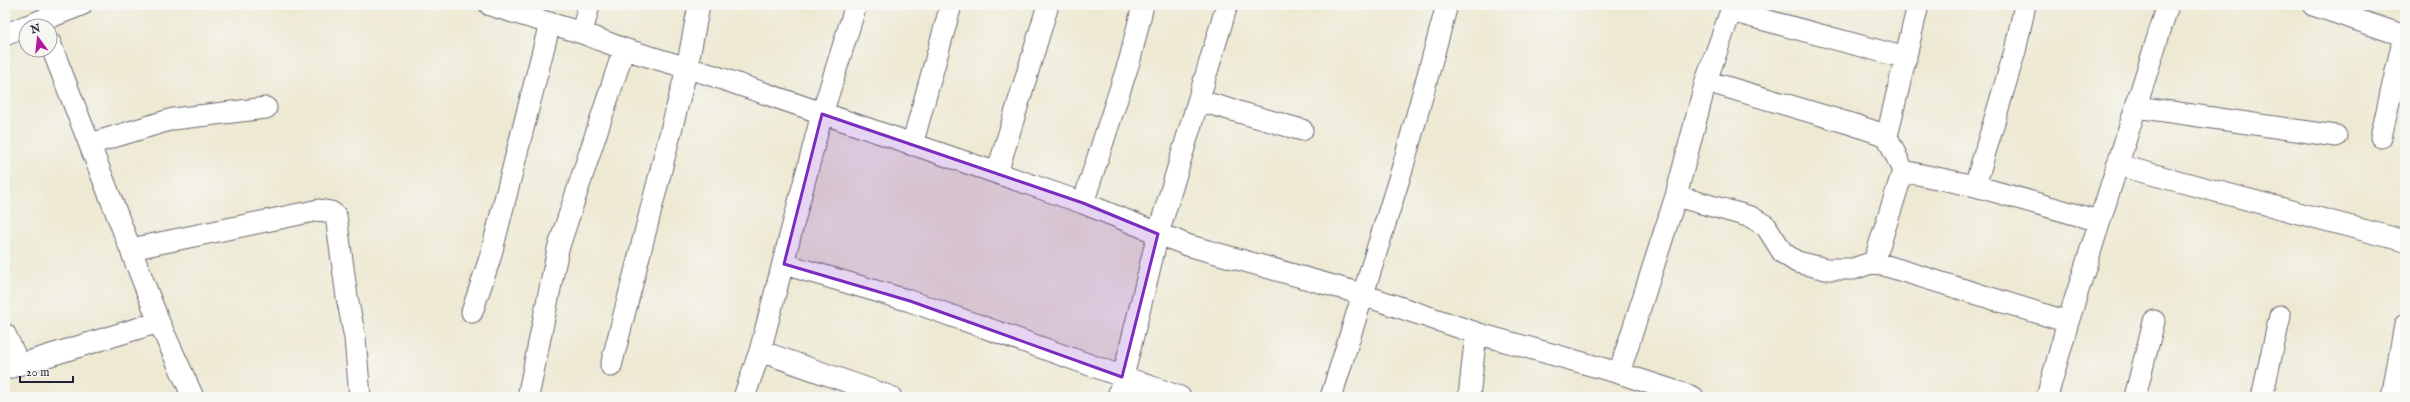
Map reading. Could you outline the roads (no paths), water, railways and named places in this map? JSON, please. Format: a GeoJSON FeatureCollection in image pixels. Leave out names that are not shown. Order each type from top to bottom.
{"type":"FeatureCollection","features":[{"type":"Feature","properties":{"kind":"street"},"geometry":{"type":"LineString","coordinates":[[44,18],[81,5]]}},
{"type":"Feature","properties":{"kind":"street"},"geometry":{"type":"LineString","coordinates":[[493,5],[582,33],[624,50],[687,68],[997,173],[1083,203],[1187,245],[1364,295],[1476,334],[1619,373],[1693,397]]}},
{"type":"Feature","properties":{"kind":"street"},"geometry":{"type":"LineString","coordinates":[[582,33],[588,5]]}},
{"type":"Feature","properties":{"kind":"street"},"geometry":{"type":"LineString","coordinates":[[611,366],[687,68],[699,5]]}},
{"type":"Feature","properties":{"kind":"street"},"geometry":{"type":"LineString","coordinates":[[744,397],[760,351],[784,264],[822,114],[856,5]]}},
{"type":"Feature","properties":{"kind":"street"},"geometry":{"type":"LineString","coordinates":[[912,145],[951,5]]}},
{"type":"Feature","properties":{"kind":"street"},"geometry":{"type":"LineString","coordinates":[[997,173],[1048,5]]}},
{"type":"Feature","properties":{"kind":"street"},"geometry":{"type":"LineString","coordinates":[[1083,203],[1130,59],[1143,5]]}},
{"type":"Feature","properties":{"kind":"street"},"geometry":{"type":"LineString","coordinates":[[1118,397],[1158,234],[1200,101],[1228,5]]}},
{"type":"Feature","properties":{"kind":"street"},"geometry":{"type":"LineString","coordinates":[[1331,397],[1403,166],[1447,5]]}},
{"type":"Feature","properties":{"kind":"street"},"geometry":{"type":"LineString","coordinates":[[1874,262],[1903,171],[1887,136],[1918,5]]}},
{"type":"Feature","properties":{"kind":"street"},"geometry":{"type":"LineString","coordinates":[[1975,186],[2015,51],[2025,5]]}},
{"type":"Feature","properties":{"kind":"street"},"geometry":{"type":"LineString","coordinates":[[2047,397],[2099,221],[2137,107],[2168,5]]}},
{"type":"Feature","properties":{"kind":"street"},"geometry":{"type":"LineString","coordinates":[[2313,5],[2404,36],[2381,136]]}},
{"type":"Feature","properties":{"kind":"street"},"geometry":{"type":"LineString","coordinates":[[1619,373],[1676,196],[1706,80],[1732,8],[1906,58]]}},
{"type":"Feature","properties":{"kind":"street"},"geometry":{"type":"LineString","coordinates":[[472,312],[490,258],[550,23]]}},
{"type":"Feature","properties":{"kind":"street"},"geometry":{"type":"LineString","coordinates":[[5,35],[18,29]]}},
{"type":"Feature","properties":{"kind":"street"},"geometry":{"type":"LineString","coordinates":[[528,397],[558,249],[624,50]]}},
{"type":"Feature","properties":{"kind":"street"},"geometry":{"type":"LineString","coordinates":[[56,58],[159,322],[193,397]]}},
{"type":"Feature","properties":{"kind":"street"},"geometry":{"type":"LineString","coordinates":[[1706,80],[1887,136]]}},
{"type":"Feature","properties":{"kind":"street"},"geometry":{"type":"LineString","coordinates":[[1200,101],[1302,130]]}},
{"type":"Feature","properties":{"kind":"street"},"geometry":{"type":"LineString","coordinates":[[2137,107],[2336,136]]}},
{"type":"Feature","properties":{"kind":"street"},"geometry":{"type":"LineString","coordinates":[[90,144],[173,119],[266,108]]}},
{"type":"Feature","properties":{"kind":"street"},"geometry":{"type":"LineString","coordinates":[[2117,165],[2405,241]]}},
{"type":"Feature","properties":{"kind":"street"},"geometry":{"type":"LineString","coordinates":[[1903,171],[1975,186],[2099,221]]}},
{"type":"Feature","properties":{"kind":"street"},"geometry":{"type":"LineString","coordinates":[[1676,196],[1752,217],[1766,226],[1783,253],[1797,262],[1826,269],[1852,269],[1874,262],[2068,322]]}},
{"type":"Feature","properties":{"kind":"street"},"geometry":{"type":"LineString","coordinates":[[131,249],[291,215],[319,210],[331,212],[336,216],[346,297],[355,338],[360,397]]}},
{"type":"Feature","properties":{"kind":"street"},"geometry":{"type":"LineString","coordinates":[[784,264],[910,301],[1180,397]]}},
{"type":"Feature","properties":{"kind":"street"},"geometry":{"type":"LineString","coordinates":[[2262,397],[2280,316]]}},
{"type":"Feature","properties":{"kind":"street"},"geometry":{"type":"LineString","coordinates":[[2135,397],[2154,321]]}},
{"type":"Feature","properties":{"kind":"street"},"geometry":{"type":"LineString","coordinates":[[5,334],[12,367],[159,322]]}},
{"type":"Feature","properties":{"kind":"street"},"geometry":{"type":"LineString","coordinates":[[2392,397],[2405,325]]}},
{"type":"Feature","properties":{"kind":"street"},"geometry":{"type":"LineString","coordinates":[[1469,397],[1476,334]]}},
{"type":"Feature","properties":{"kind":"street"},"geometry":{"type":"LineString","coordinates":[[760,351],[891,397]]}}]}
